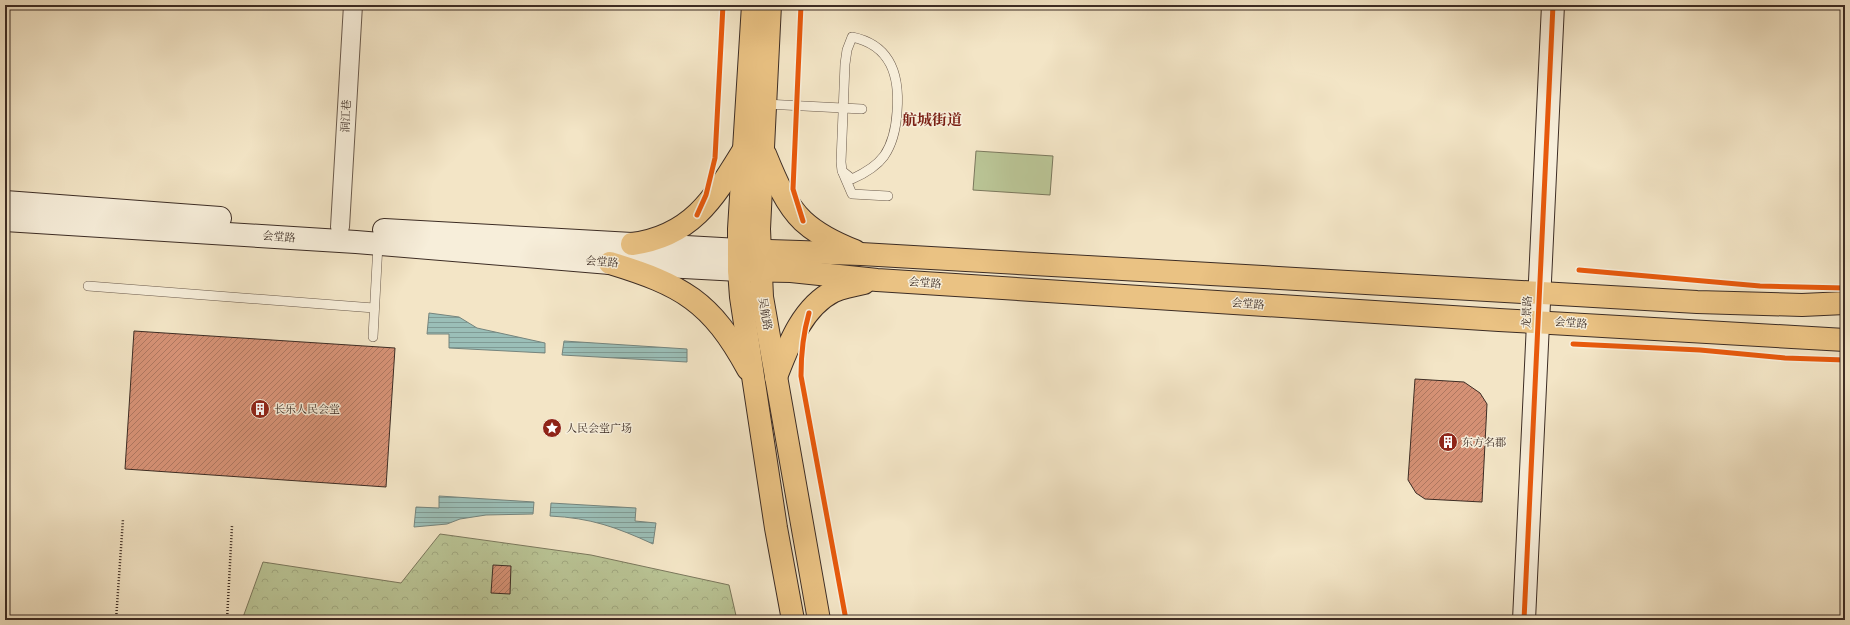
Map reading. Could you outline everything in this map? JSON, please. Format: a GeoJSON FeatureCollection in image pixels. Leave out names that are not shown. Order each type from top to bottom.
{"type":"FeatureCollection","features":[{"type":"Feature","properties":{"kind":"main road","name":"吴航路"},"geometry":{"type":"LineString","coordinates":[[753,5],[753,150],[749,260],[741,297],[776,528],[793,620]]}},
{"type":"Feature","properties":{"kind":"main road","name":"吴航路"},"geometry":{"type":"LineString","coordinates":[[753,150],[765,104],[770,5]]}},
{"type":"Feature","properties":{"kind":"main road","name":"龙景路"},"geometry":{"type":"LineString","coordinates":[[1524,620],[1536,321],[1553,5]]}},
{"type":"Feature","properties":{"kind":"main road"},"geometry":{"type":"LineString","coordinates":[[632,244],[649,242],[662,238],[679,229],[697,215],[753,150],[803,221],[842,246],[861,254]]}},
{"type":"Feature","properties":{"kind":"main road","name":"会堂路"},"geometry":{"type":"LineString","coordinates":[[5,202],[340,227],[632,244],[749,260],[791,271],[877,280],[1483,319],[1845,340]]}},
{"type":"Feature","properties":{"kind":"main road","name":"会堂路"},"geometry":{"type":"LineString","coordinates":[[5,220],[378,244],[610,263],[749,260],[861,254],[1739,304],[1802,305],[1845,303]]}},
{"type":"Feature","properties":{"kind":"main road","name":"吴航路"},"geometry":{"type":"LineString","coordinates":[[749,260],[762,297],[819,620]]}},
{"type":"Feature","properties":{"kind":"main road"},"geometry":{"type":"LineString","coordinates":[[610,263],[668,284],[693,299],[713,316],[721,326],[754,380]]}},
{"type":"Feature","properties":{"kind":"main road"},"geometry":{"type":"LineString","coordinates":[[776,377],[795,333],[818,303],[833,292],[848,286],[877,280]]}},
{"type":"Feature","properties":{"kind":"street","name":"洞江巷"},"geometry":{"type":"LineString","coordinates":[[340,227],[353,5]]}},
{"type":"Feature","properties":{"kind":"lane"},"geometry":{"type":"LineString","coordinates":[[842,171],[852,179],[864,174],[884,157],[894,132],[898,94],[890,64],[883,53],[871,42],[852,37],[847,50],[845,64],[841,162],[842,171],[852,194],[888,196]]}},
{"type":"Feature","properties":{"kind":"lane"},"geometry":{"type":"LineString","coordinates":[[765,104],[862,109]]}},
{"type":"Feature","properties":{"kind":"lane"},"geometry":{"type":"LineString","coordinates":[[373,337],[378,244]]}},
{"type":"Feature","properties":{"kind":"lane"},"geometry":{"type":"LineString","coordinates":[[88,286],[374,308]]}},
{"type":"Feature","properties":{"kind":"path"},"geometry":{"type":"LineString","coordinates":[[116,620],[123,519]]}},
{"type":"Feature","properties":{"kind":"path"},"geometry":{"type":"LineString","coordinates":[[227,620],[232,526]]}},
{"type":"Feature","properties":{"kind":"green space"},"geometry":{"type":"Polygon","coordinates":[[[976,151],[1053,156],[1050,195],[973,190],[976,151]]]}},
{"type":"Feature","properties":{"kind":"green space"},"geometry":{"type":"Polygon","coordinates":[[[440,534],[591,555],[729,585],[737,620],[242,620],[263,562],[401,583],[440,534]]]}},
{"type":"Feature","properties":{"kind":"water"},"geometry":{"type":"Polygon","coordinates":[[[429,313],[459,317],[477,328],[545,343],[545,353],[449,348],[449,334],[427,334],[429,313]]]}},
{"type":"Feature","properties":{"kind":"water"},"geometry":{"type":"Polygon","coordinates":[[[564,341],[687,349],[687,362],[562,355],[564,341]]]}},
{"type":"Feature","properties":{"kind":"water"},"geometry":{"type":"Polygon","coordinates":[[[439,496],[534,502],[533,514],[486,515],[460,519],[447,524],[414,527],[416,507],[439,508],[439,496]]]}},
{"type":"Feature","properties":{"kind":"water"},"geometry":{"type":"Polygon","coordinates":[[[551,503],[636,508],[635,521],[656,523],[653,544],[603,524],[565,517],[550,516],[551,503]]]}},
{"type":"Feature","properties":{"kind":"building","name":"长乐人民会堂"},"geometry":{"type":"Polygon","coordinates":[[[134,331],[395,348],[386,487],[125,469],[134,331]]]}},
{"type":"Feature","properties":{"kind":"building","name":"东方名郡"},"geometry":{"type":"Polygon","coordinates":[[[1415,379],[1464,382],[1480,393],[1487,404],[1482,502],[1425,499],[1416,493],[1408,480],[1415,379]]]}},
{"type":"Feature","properties":{"kind":"building"},"geometry":{"type":"Polygon","coordinates":[[[493,565],[511,566],[510,594],[491,593],[493,565]]]}},
{"type":"Feature","properties":{"kind":"cycle path"},"geometry":{"type":"LineString","coordinates":[[697,215],[706,195],[715,158],[723,5]]}},
{"type":"Feature","properties":{"kind":"cycle path"},"geometry":{"type":"LineString","coordinates":[[801,5],[793,189],[803,221]]}},
{"type":"Feature","properties":{"kind":"cycle path"},"geometry":{"type":"LineString","coordinates":[[1524,620],[1553,5]]}},
{"type":"Feature","properties":{"kind":"cycle path"},"geometry":{"type":"LineString","coordinates":[[1579,270],[1760,286],[1845,288]]}},
{"type":"Feature","properties":{"kind":"cycle path"},"geometry":{"type":"LineString","coordinates":[[809,313],[803,344],[801,376],[846,620]]}},
{"type":"Feature","properties":{"kind":"cycle path"},"geometry":{"type":"LineString","coordinates":[[1573,344],[1700,350],[1785,358],[1845,360]]}},
{"type":"Feature","properties":{"kind":"place","name":"长乐人民会堂"},"geometry":{"type":"Point","coordinates":[260,409]}},
{"type":"Feature","properties":{"kind":"place","name":"人民会堂广场"},"geometry":{"type":"Point","coordinates":[552,428]}},
{"type":"Feature","properties":{"kind":"place","name":"东方名郡"},"geometry":{"type":"Point","coordinates":[1448,442]}},
{"type":"Feature","properties":{"kind":"district","name":"航城街道"},"geometry":{"type":"Point","coordinates":[932,120]}}]}
